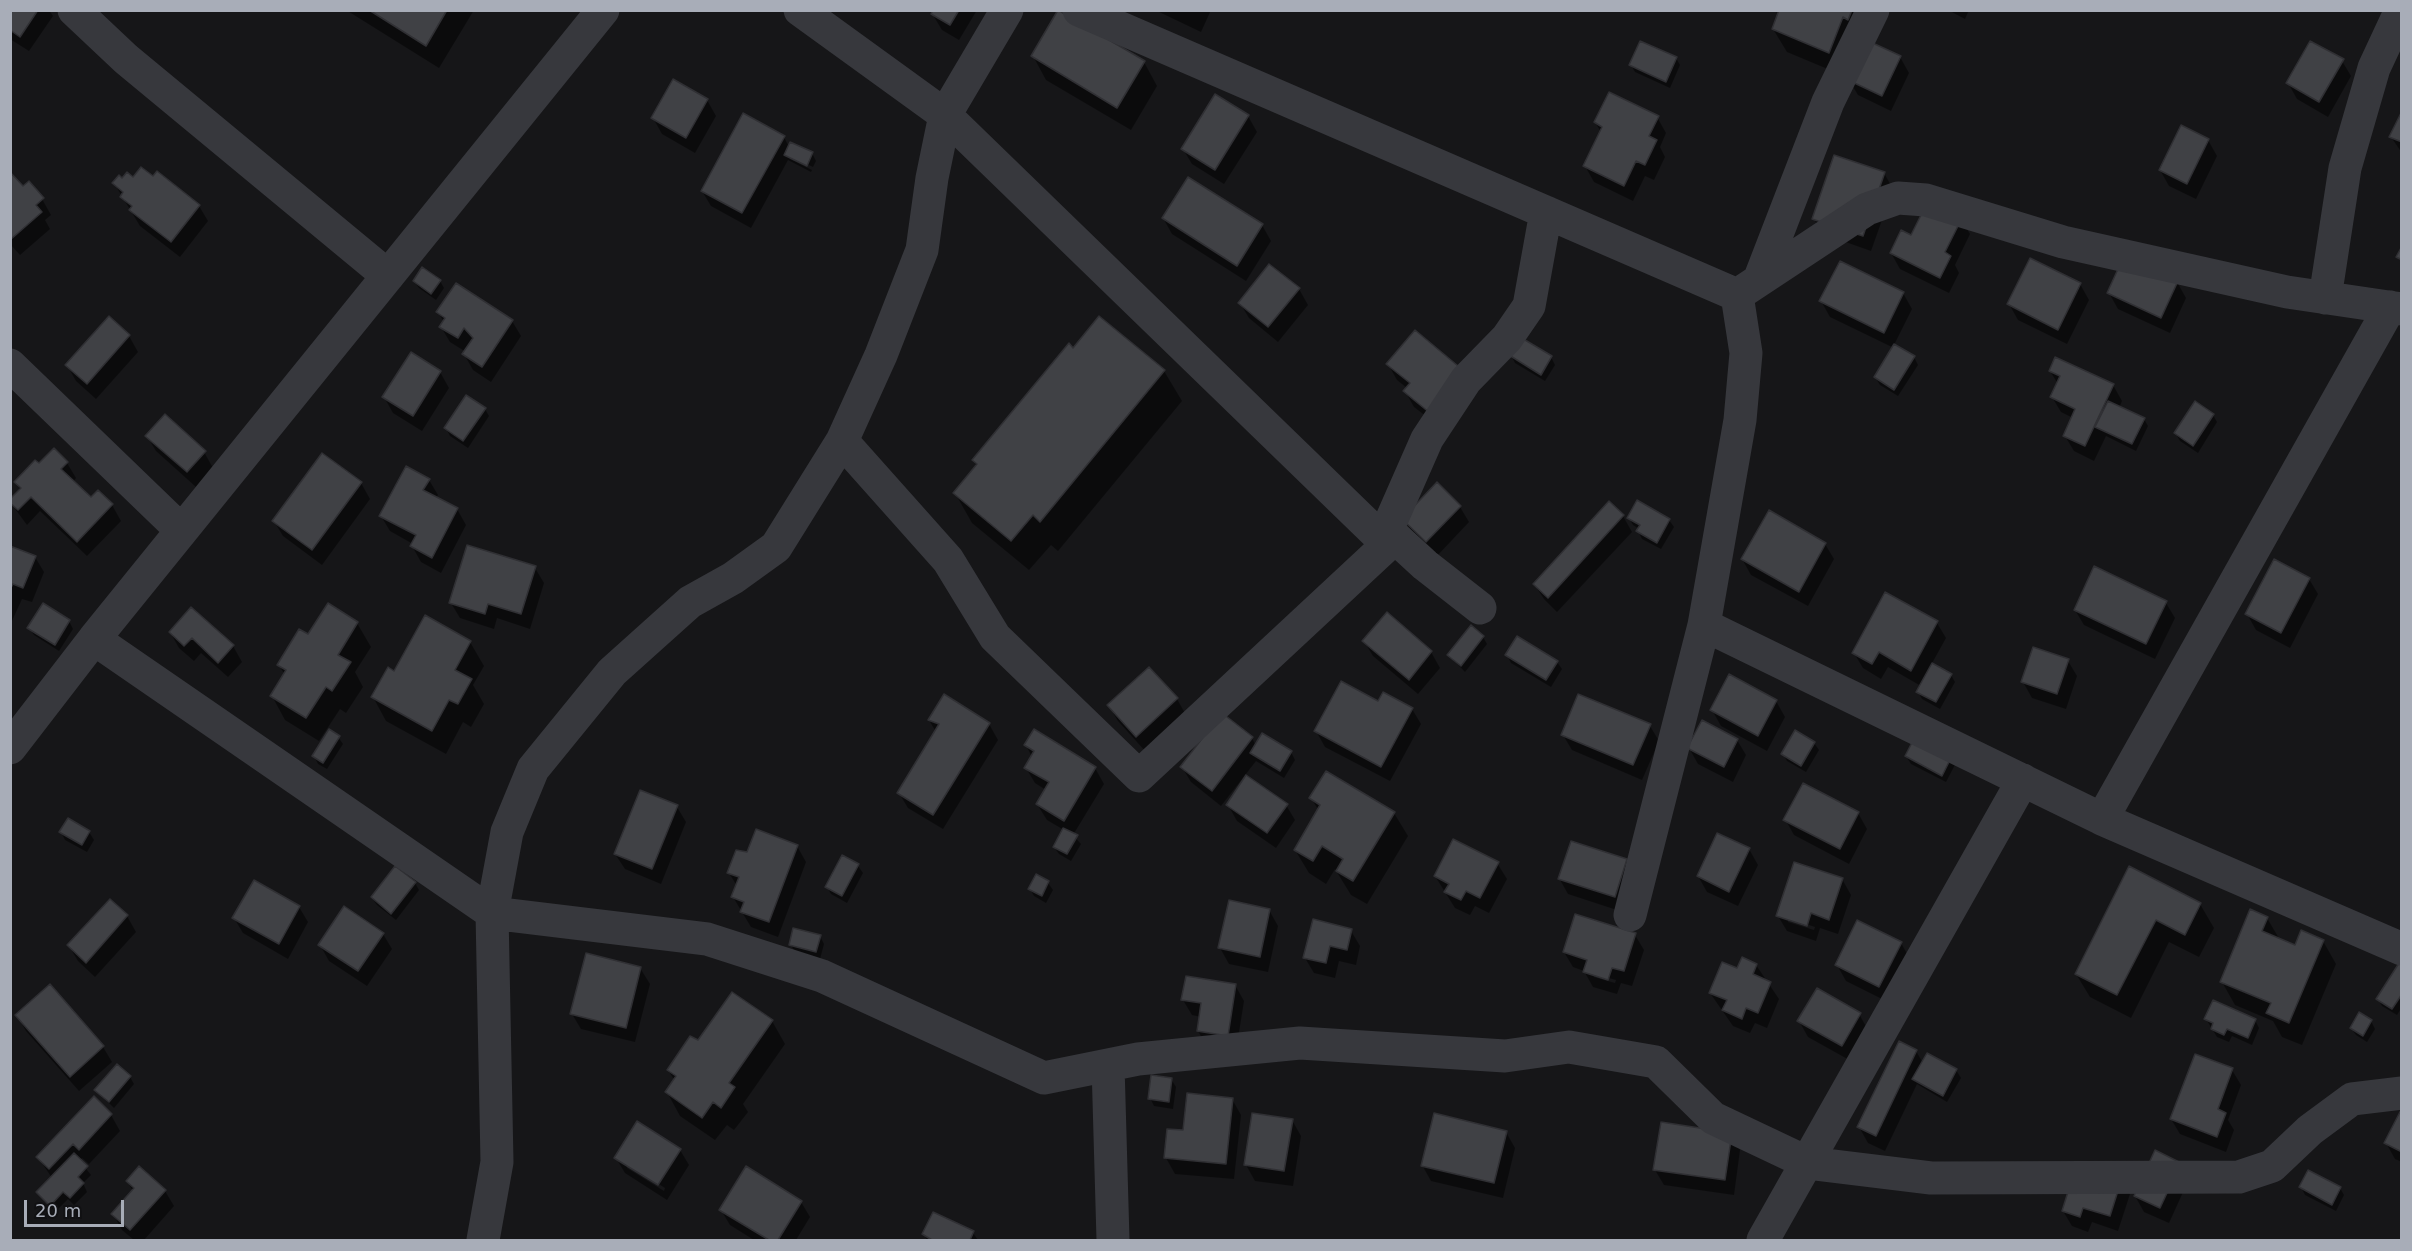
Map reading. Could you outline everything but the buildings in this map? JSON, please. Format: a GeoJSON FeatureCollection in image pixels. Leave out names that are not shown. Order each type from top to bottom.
{"type":"FeatureCollection","features":[{"type":"Feature","properties":{"kind":"street"},"geometry":{"type":"LineString","coordinates":[[74,10],[126,59],[388,276]]}},
{"type":"Feature","properties":{"kind":"street"},"geometry":{"type":"LineString","coordinates":[[10,748],[94,639],[603,10]]}},
{"type":"Feature","properties":{"kind":"street"},"geometry":{"type":"LineString","coordinates":[[800,10],[945,115],[1380,537],[1385,547],[1139,776],[995,636],[948,560],[842,441]]}},
{"type":"Feature","properties":{"kind":"street"},"geometry":{"type":"LineString","coordinates":[[483,1240],[497,1162],[492,913],[507,832],[533,769],[612,672],[690,602],[733,578],[776,547],[842,441],[881,355],[922,250],[932,178],[945,115],[1007,10]]}},
{"type":"Feature","properties":{"kind":"street"},"geometry":{"type":"LineString","coordinates":[[1079,10],[1546,212],[1748,287]]}},
{"type":"Feature","properties":{"kind":"street"},"geometry":{"type":"LineString","coordinates":[[1630,915],[1704,625],[1740,420],[1746,353],[1748,287],[1828,102],[1873,10]]}},
{"type":"Feature","properties":{"kind":"street"},"geometry":{"type":"LineString","coordinates":[[2325,298],[2345,168],[2374,68],[2401,10]]}},
{"type":"Feature","properties":{"kind":"street"},"geometry":{"type":"LineString","coordinates":[[1748,287],[1867,209],[1898,198],[1926,200],[2063,242],[2287,292],[2396,308],[2102,819]]}},
{"type":"Feature","properties":{"kind":"street"},"geometry":{"type":"LineString","coordinates":[[1480,608],[1425,566],[1387,530],[1427,439],[1466,380],[1508,338],[1529,306],[1546,212]]}},
{"type":"Feature","properties":{"kind":"street"},"geometry":{"type":"LineString","coordinates":[[10,365],[182,530]]}},
{"type":"Feature","properties":{"kind":"street"},"geometry":{"type":"LineString","coordinates":[[1704,625],[2102,819],[2402,949]]}},
{"type":"Feature","properties":{"kind":"street"},"geometry":{"type":"LineString","coordinates":[[94,639],[492,913],[707,939],[822,976],[1044,1078],[1138,1059],[1300,1043],[1505,1056],[1569,1047],[1656,1062],[1713,1118],[1808,1163],[1931,1178],[2239,1177],[2272,1166],[2310,1130],[2352,1099],[2402,1093]]}},
{"type":"Feature","properties":{"kind":"street"},"geometry":{"type":"LineString","coordinates":[[1763,1240],[2023,780]]}},
{"type":"Feature","properties":{"kind":"street"},"geometry":{"type":"LineString","coordinates":[[1108,1065],[1113,1240]]}}]}
